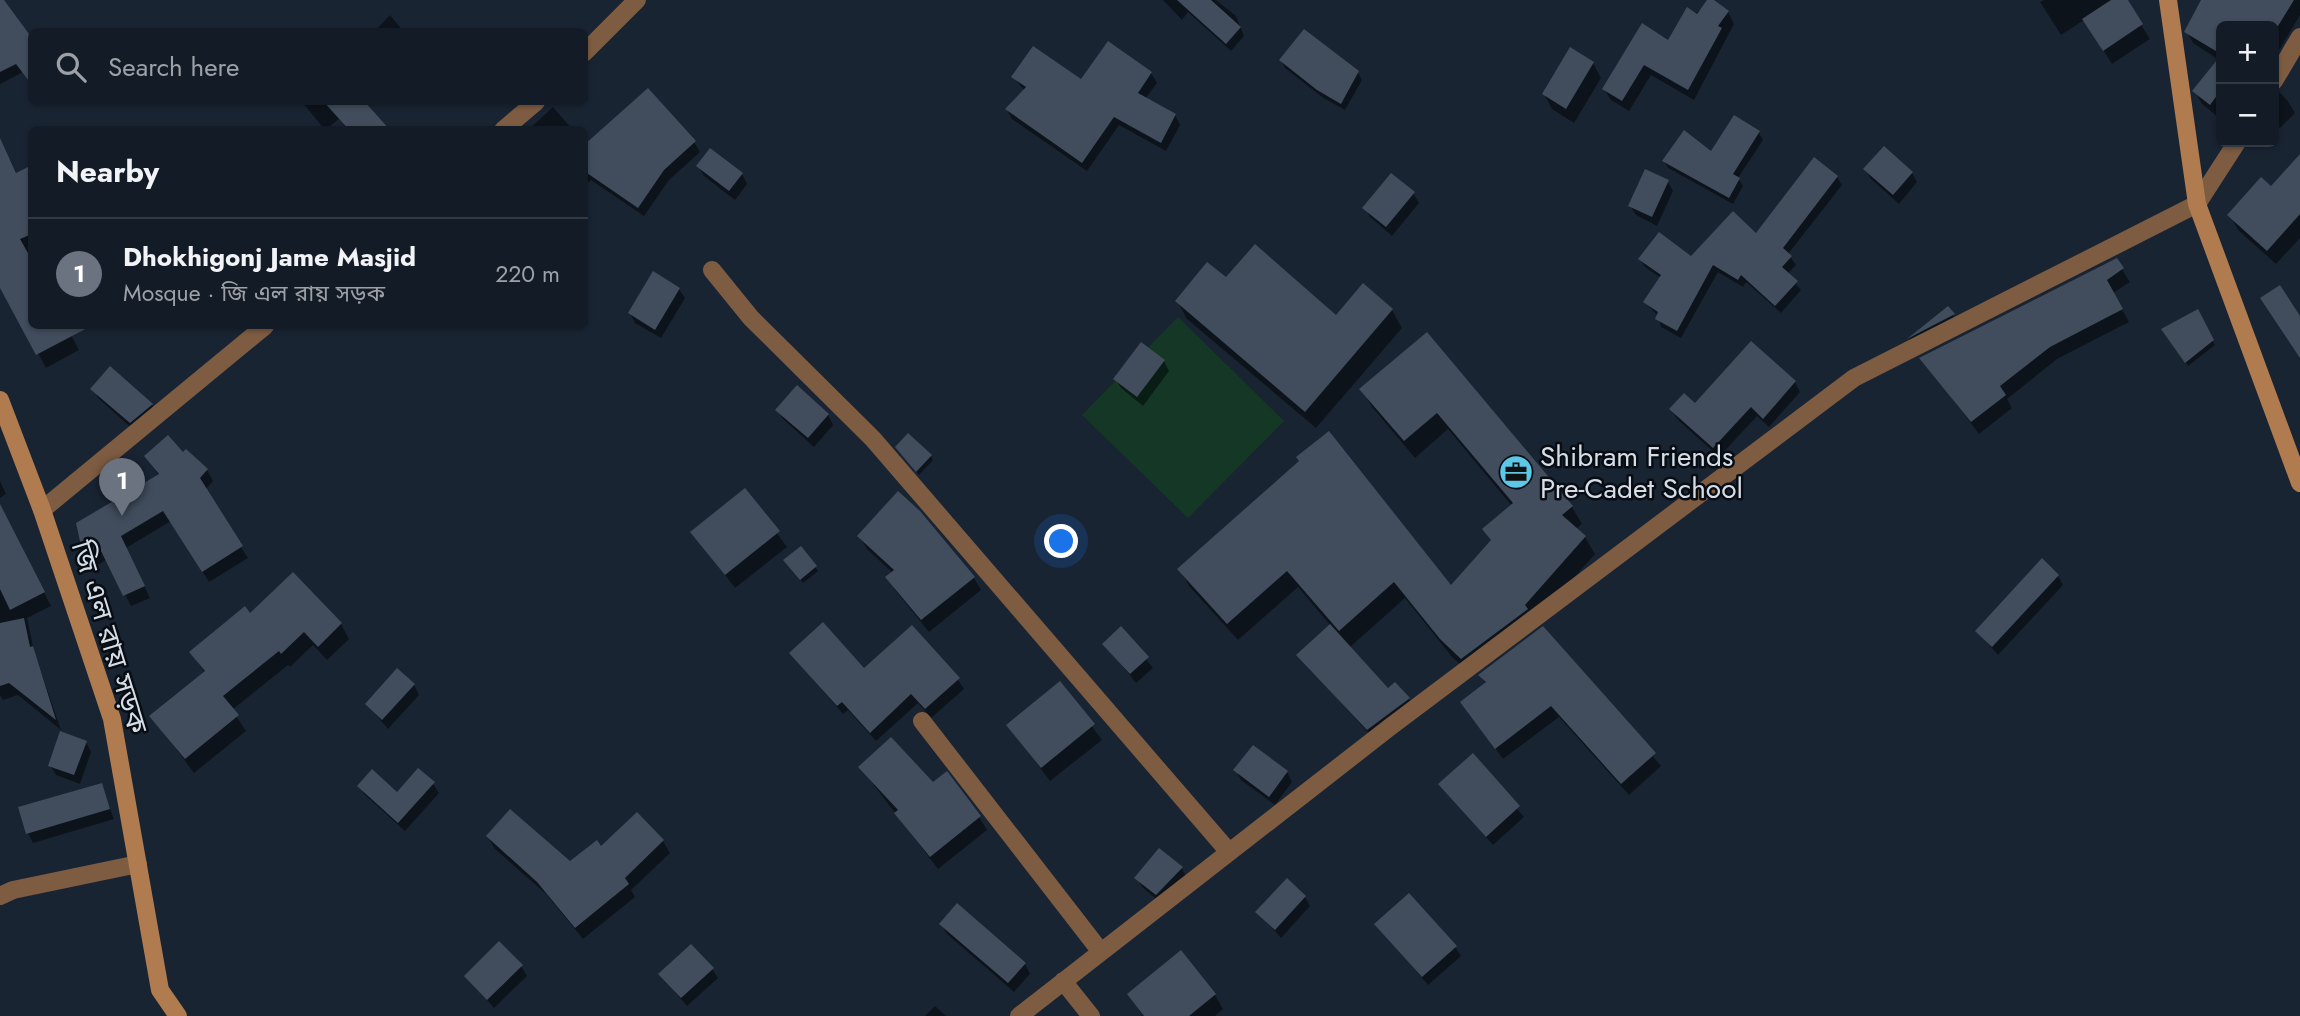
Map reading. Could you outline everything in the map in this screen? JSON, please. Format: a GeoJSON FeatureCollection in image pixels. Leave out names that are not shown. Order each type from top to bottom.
{"type":"FeatureCollection","features":[{"type":"Feature","properties":{"kind":"main road"},"geometry":{"type":"LineString","coordinates":[[2168,0],[2197,204],[2300,483]]}},
{"type":"Feature","properties":{"kind":"main road","name":"জি এল রায় সড়ক"},"geometry":{"type":"LineString","coordinates":[[0,400],[42,510],[112,719],[160,990],[178,1016]]}},
{"type":"Feature","properties":{"kind":"street"},"geometry":{"type":"LineString","coordinates":[[588,49],[637,0]]}},
{"type":"Feature","properties":{"kind":"street"},"geometry":{"type":"LineString","coordinates":[[2279,73],[2300,37]]}},
{"type":"Feature","properties":{"kind":"street"},"geometry":{"type":"LineString","coordinates":[[508,126],[532,105]]}},
{"type":"Feature","properties":{"kind":"street"},"geometry":{"type":"LineString","coordinates":[[1019,1016],[1390,727],[1854,378],[2197,204],[2234,147]]}},
{"type":"Feature","properties":{"kind":"street"},"geometry":{"type":"LineString","coordinates":[[712,270],[751,318],[873,439],[1229,852]]}},
{"type":"Feature","properties":{"kind":"street"},"geometry":{"type":"LineString","coordinates":[[42,510],[261,329]]}},
{"type":"Feature","properties":{"kind":"street"},"geometry":{"type":"LineString","coordinates":[[922,721],[1101,952]]}},
{"type":"Feature","properties":{"kind":"street"},"geometry":{"type":"LineString","coordinates":[[0,896],[13,890],[138,864]]}},
{"type":"Feature","properties":{"kind":"street"},"geometry":{"type":"LineString","coordinates":[[1063,981],[1091,1016]]}},
{"type":"Feature","properties":{"kind":"green space"},"geometry":{"type":"Polygon","coordinates":[[[1178,317],[1284,421],[1188,518],[1082,415],[1178,317]]]}},
{"type":"Feature","properties":{"kind":"building"},"geometry":{"type":"Polygon","coordinates":[[[0,0],[4,0],[28,33],[28,80],[16,64],[0,72],[0,0]]]}},
{"type":"Feature","properties":{"kind":"building"},"geometry":{"type":"Polygon","coordinates":[[[1177,0],[1211,0],[1241,27],[1226,44],[1177,0]]]}},
{"type":"Feature","properties":{"kind":"building"},"geometry":{"type":"Polygon","coordinates":[[[1707,0],[1714,0],[1729,11],[1718,26],[1722,28],[1688,90],[1644,65],[1622,101],[1602,89],[1642,23],[1668,40],[1687,7],[1697,14],[1707,0]]]}},
{"type":"Feature","properties":{"kind":"building"},"geometry":{"type":"Polygon","coordinates":[[[2111,0],[2128,0],[2143,24],[2103,51],[2082,19],[2111,0]]]}},
{"type":"Feature","properties":{"kind":"building"},"geometry":{"type":"Polygon","coordinates":[[[2201,0],[2294,0],[2279,24],[2279,21],[2216,21],[2216,51],[2184,32],[2201,0]]]}},
{"type":"Feature","properties":{"kind":"building"},"geometry":{"type":"Polygon","coordinates":[[[1304,29],[1359,71],[1341,104],[1317,90],[1279,60],[1304,29]]]}},
{"type":"Feature","properties":{"kind":"building"},"geometry":{"type":"Polygon","coordinates":[[[1108,41],[1152,72],[1138,93],[1176,114],[1161,143],[1114,117],[1082,163],[1005,109],[1026,87],[1011,77],[1033,46],[1081,79],[1108,41]]]}},
{"type":"Feature","properties":{"kind":"building"},"geometry":{"type":"Polygon","coordinates":[[[1570,47],[1594,62],[1566,109],[1542,94],[1570,47]]]}},
{"type":"Feature","properties":{"kind":"building"},"geometry":{"type":"Polygon","coordinates":[[[2216,61],[2216,97],[2210,105],[2192,91],[2216,61]]]}},
{"type":"Feature","properties":{"kind":"building"},"geometry":{"type":"Polygon","coordinates":[[[648,88],[696,141],[664,170],[638,208],[588,174],[588,141],[648,88]]]}},
{"type":"Feature","properties":{"kind":"building"},"geometry":{"type":"Polygon","coordinates":[[[327,105],[368,105],[386,126],[345,126],[327,105]]]}},
{"type":"Feature","properties":{"kind":"building"},"geometry":{"type":"Polygon","coordinates":[[[1734,115],[1760,131],[1733,174],[1740,178],[1729,198],[1662,161],[1684,130],[1711,151],[1734,115]]]}},
{"type":"Feature","properties":{"kind":"building"},"geometry":{"type":"Polygon","coordinates":[[[0,138],[16,173],[28,167],[28,236],[20,239],[28,253],[28,329],[85,329],[36,355],[0,288],[0,138]]]}},
{"type":"Feature","properties":{"kind":"building"},"geometry":{"type":"Polygon","coordinates":[[[1884,146],[1913,172],[1893,195],[1863,169],[1884,146]]]}},
{"type":"Feature","properties":{"kind":"building"},"geometry":{"type":"Polygon","coordinates":[[[710,148],[743,173],[729,191],[696,166],[710,148]]]}},
{"type":"Feature","properties":{"kind":"building"},"geometry":{"type":"Polygon","coordinates":[[[2300,154],[2300,214],[2267,251],[2227,215],[2261,177],[2271,186],[2300,154]]]}},
{"type":"Feature","properties":{"kind":"building"},"geometry":{"type":"Polygon","coordinates":[[[1814,157],[1838,176],[1783,248],[1792,256],[1782,267],[1798,281],[1775,306],[1741,275],[1738,280],[1713,265],[1677,331],[1655,319],[1658,312],[1643,302],[1661,275],[1638,259],[1659,232],[1691,256],[1733,211],[1756,233],[1814,157]]]}},
{"type":"Feature","properties":{"kind":"building"},"geometry":{"type":"Polygon","coordinates":[[[1645,169],[1669,180],[1652,217],[1628,206],[1645,169]]]}},
{"type":"Feature","properties":{"kind":"building"},"geometry":{"type":"Polygon","coordinates":[[[1391,173],[1415,192],[1386,227],[1362,208],[1391,173]]]}},
{"type":"Feature","properties":{"kind":"building"},"geometry":{"type":"Polygon","coordinates":[[[1255,244],[1336,315],[1363,283],[1393,309],[1305,412],[1175,301],[1207,262],[1226,277],[1255,244]]]}},
{"type":"Feature","properties":{"kind":"building"},"geometry":{"type":"Polygon","coordinates":[[[2117,258],[2124,268],[2107,280],[2123,309],[2050,347],[2000,386],[2006,395],[1971,422],[1919,358],[2117,258]]]}},
{"type":"Feature","properties":{"kind":"building"},"geometry":{"type":"Polygon","coordinates":[[[653,271],[680,288],[655,330],[628,313],[653,271]]]}},
{"type":"Feature","properties":{"kind":"building"},"geometry":{"type":"Polygon","coordinates":[[[2280,285],[2300,316],[2300,358],[2260,298],[2280,285]]]}},
{"type":"Feature","properties":{"kind":"building"},"geometry":{"type":"Polygon","coordinates":[[[1948,306],[1955,314],[1907,339],[1948,306]]]}},
{"type":"Feature","properties":{"kind":"building"},"geometry":{"type":"Polygon","coordinates":[[[2198,309],[2214,340],[2185,363],[2161,329],[2198,309]]]}},
{"type":"Feature","properties":{"kind":"building"},"geometry":{"type":"Polygon","coordinates":[[[1427,332],[1573,506],[1562,515],[1586,536],[1525,605],[1528,609],[1461,659],[1440,639],[1394,582],[1339,631],[1287,571],[1227,624],[1177,569],[1299,461],[1296,457],[1329,431],[1451,585],[1491,540],[1482,529],[1513,503],[1437,413],[1404,441],[1359,389],[1427,332]]]}},
{"type":"Feature","properties":{"kind":"building"},"geometry":{"type":"Polygon","coordinates":[[[1751,341],[1796,381],[1763,419],[1751,407],[1713,448],[1669,409],[1684,393],[1695,403],[1751,341]]]}},
{"type":"Feature","properties":{"kind":"building"},"geometry":{"type":"Polygon","coordinates":[[[1141,342],[1165,360],[1137,397],[1113,379],[1141,342]]]}},
{"type":"Feature","properties":{"kind":"building"},"geometry":{"type":"Polygon","coordinates":[[[110,366],[153,404],[130,423],[90,389],[110,366]]]}},
{"type":"Feature","properties":{"kind":"building"},"geometry":{"type":"Polygon","coordinates":[[[797,385],[829,414],[808,438],[775,410],[797,385]]]}},
{"type":"Feature","properties":{"kind":"building"},"geometry":{"type":"Polygon","coordinates":[[[908,433],[932,455],[916,472],[895,447],[908,433]]]}},
{"type":"Feature","properties":{"kind":"building"},"geometry":{"type":"Polygon","coordinates":[[[168,435],[183,452],[186,449],[208,469],[200,478],[243,546],[202,572],[163,511],[121,536],[145,586],[123,596],[100,549],[84,559],[76,523],[159,474],[144,456],[168,435]]]}},
{"type":"Feature","properties":{"kind":"building"},"geometry":{"type":"Polygon","coordinates":[[[745,488],[780,531],[725,575],[690,532],[745,488]]]}},
{"type":"Feature","properties":{"kind":"building"},"geometry":{"type":"Polygon","coordinates":[[[898,491],[920,511],[975,577],[921,620],[885,577],[894,570],[857,536],[898,491]]]}},
{"type":"Feature","properties":{"kind":"building"},"geometry":{"type":"Polygon","coordinates":[[[0,504],[45,592],[10,610],[0,589],[0,504]]]}},
{"type":"Feature","properties":{"kind":"building"},"geometry":{"type":"Polygon","coordinates":[[[801,546],[817,566],[800,580],[783,560],[801,546]]]}},
{"type":"Feature","properties":{"kind":"building"},"geometry":{"type":"Polygon","coordinates":[[[2042,558],[2059,575],[1992,647],[1975,631],[2042,558]]]}},
{"type":"Feature","properties":{"kind":"building"},"geometry":{"type":"Polygon","coordinates":[[[293,572],[342,623],[318,647],[304,632],[281,654],[279,651],[223,696],[239,715],[185,759],[149,716],[205,671],[189,652],[245,606],[250,613],[293,572]]]}},
{"type":"Feature","properties":{"kind":"building"},"geometry":{"type":"Polygon","coordinates":[[[24,618],[30,647],[33,646],[56,720],[9,683],[0,686],[0,623],[24,618]]]}},
{"type":"Feature","properties":{"kind":"building"},"geometry":{"type":"Polygon","coordinates":[[[823,622],[864,668],[912,625],[960,678],[925,709],[911,694],[870,733],[842,702],[837,706],[789,653],[823,622]]]}},
{"type":"Feature","properties":{"kind":"building"},"geometry":{"type":"Polygon","coordinates":[[[1330,624],[1388,688],[1395,682],[1410,698],[1367,730],[1296,655],[1330,624]]]}},
{"type":"Feature","properties":{"kind":"building"},"geometry":{"type":"Polygon","coordinates":[[[1121,626],[1149,657],[1130,674],[1102,644],[1121,626]]]}},
{"type":"Feature","properties":{"kind":"building"},"geometry":{"type":"Polygon","coordinates":[[[1543,626],[1656,753],[1621,784],[1551,706],[1495,749],[1460,702],[1486,682],[1478,675],[1543,626]]]}},
{"type":"Feature","properties":{"kind":"building"},"geometry":{"type":"Polygon","coordinates":[[[397,668],[415,684],[382,720],[365,704],[397,668]]]}},
{"type":"Feature","properties":{"kind":"building"},"geometry":{"type":"Polygon","coordinates":[[[1060,681],[1095,724],[1041,768],[1006,725],[1060,681]]]}},
{"type":"Feature","properties":{"kind":"building"},"geometry":{"type":"Polygon","coordinates":[[[60,731],[87,741],[74,775],[48,766],[60,731]]]}},
{"type":"Feature","properties":{"kind":"building"},"geometry":{"type":"Polygon","coordinates":[[[891,737],[933,782],[947,771],[981,816],[930,857],[894,813],[898,810],[858,767],[891,737]]]}},
{"type":"Feature","properties":{"kind":"building"},"geometry":{"type":"Polygon","coordinates":[[[1253,745],[1288,771],[1269,797],[1233,770],[1253,745]]]}},
{"type":"Feature","properties":{"kind":"building"},"geometry":{"type":"Polygon","coordinates":[[[1473,753],[1520,806],[1486,837],[1438,784],[1473,753]]]}},
{"type":"Feature","properties":{"kind":"building"},"geometry":{"type":"Polygon","coordinates":[[[418,768],[435,782],[398,823],[357,786],[372,769],[397,792],[418,768]]]}},
{"type":"Feature","properties":{"kind":"building"},"geometry":{"type":"Polygon","coordinates":[[[102,783],[110,809],[26,834],[18,807],[102,783]]]}},
{"type":"Feature","properties":{"kind":"building"},"geometry":{"type":"Polygon","coordinates":[[[510,809],[570,861],[597,840],[601,846],[637,812],[664,840],[625,878],[629,884],[575,928],[537,882],[486,836],[510,809]]]}},
{"type":"Feature","properties":{"kind":"building"},"geometry":{"type":"Polygon","coordinates":[[[1159,848],[1183,867],[1156,895],[1134,878],[1159,848]]]}},
{"type":"Feature","properties":{"kind":"building"},"geometry":{"type":"Polygon","coordinates":[[[1287,878],[1306,896],[1275,930],[1255,912],[1287,878]]]}},
{"type":"Feature","properties":{"kind":"building"},"geometry":{"type":"Polygon","coordinates":[[[1409,893],[1457,946],[1422,977],[1374,924],[1409,893]]]}},
{"type":"Feature","properties":{"kind":"building"},"geometry":{"type":"Polygon","coordinates":[[[957,903],[1026,963],[1008,983],[939,924],[957,903]]]}},
{"type":"Feature","properties":{"kind":"building"},"geometry":{"type":"Polygon","coordinates":[[[499,941],[523,965],[487,1000],[464,976],[499,941]]]}},
{"type":"Feature","properties":{"kind":"building"},"geometry":{"type":"Polygon","coordinates":[[[691,944],[714,968],[681,998],[658,974],[691,944]]]}},
{"type":"Feature","properties":{"kind":"building"},"geometry":{"type":"Polygon","coordinates":[[[1181,950],[1216,994],[1189,1016],[1144,1016],[1127,994],[1181,950]]]}},
{"type":"Feature","properties":{"kind":"place","name":"Shibram Friends Pre-Cadet School"},"geometry":{"type":"Point","coordinates":[1516,472]}},
{"type":"Feature","properties":{"kind":"place","name":"Dhokhigonj Jame Masjid"},"geometry":{"type":"Point","coordinates":[122,516]}}]}
